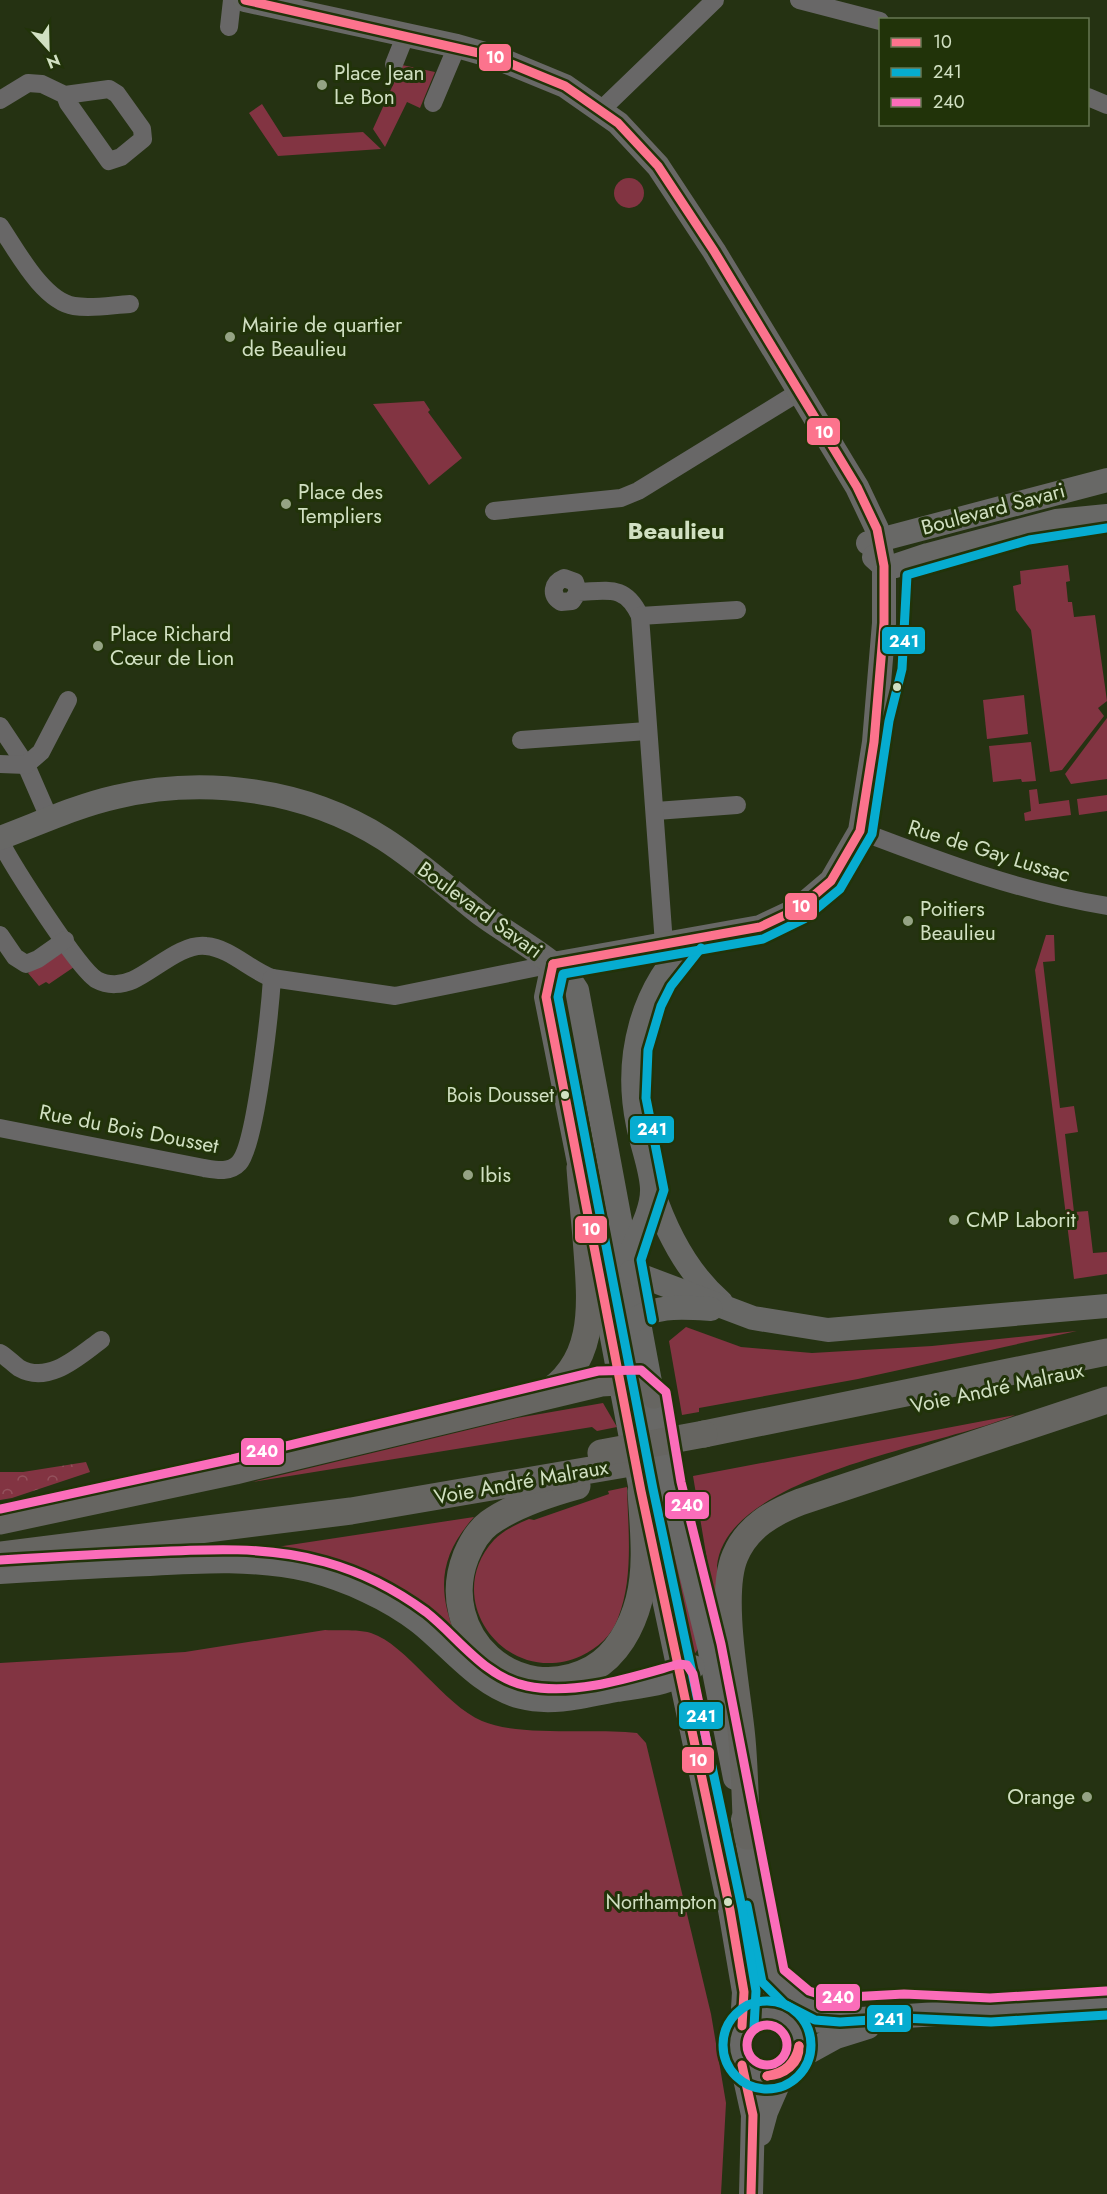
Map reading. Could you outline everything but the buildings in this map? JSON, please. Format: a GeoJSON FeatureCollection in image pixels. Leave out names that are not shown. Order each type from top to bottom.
{"type":"FeatureCollection","features":[{"type":"Feature","properties":{"kind":"main road"},"geometry":{"type":"LineString","coordinates":[[536,1399],[564,1379],[586,1340],[591,1315],[580,1168]]}},
{"type":"Feature","properties":{"kind":"main road","name":"Voie André Malraux"},"geometry":{"type":"LineString","coordinates":[[0,1556],[351,1511],[604,1466],[1107,1352]]}},
{"type":"Feature","properties":{"kind":"main road","name":"Voie André Malraux"},"geometry":{"type":"LineString","coordinates":[[0,1544],[604,1466],[624,1475],[631,1463],[704,1442],[1107,1365]]}},
{"type":"Feature","properties":{"kind":"main road"},"geometry":{"type":"LineString","coordinates":[[0,1521],[235,1471],[620,1381],[636,1381],[654,1395]]}},
{"type":"Feature","properties":{"kind":"main road"},"geometry":{"type":"LineString","coordinates":[[747,1836],[742,1740],[727,1590],[734,1557],[750,1532],[768,1516],[800,1502],[1107,1400]]}},
{"type":"Feature","properties":{"kind":"main road"},"geometry":{"type":"LineString","coordinates":[[604,1466],[562,1490],[488,1524],[470,1546],[460,1571],[458,1590],[463,1618],[479,1647],[508,1671],[528,1679],[559,1681],[581,1675],[600,1664],[624,1636],[634,1617],[645,1572],[641,1491]]}},
{"type":"Feature","properties":{"kind":"street"},"geometry":{"type":"LineString","coordinates":[[229,27],[232,0]]}},
{"type":"Feature","properties":{"kind":"street"},"geometry":{"type":"LineString","coordinates":[[245,0],[457,46],[526,68],[565,86],[601,110],[636,140],[658,166],[714,251],[873,516],[879,553],[928,555],[1056,521],[1107,516]]}},
{"type":"Feature","properties":{"kind":"street"},"geometry":{"type":"LineString","coordinates":[[601,110],[716,0]]}},
{"type":"Feature","properties":{"kind":"street"},"geometry":{"type":"LineString","coordinates":[[799,0],[879,21]]}},
{"type":"Feature","properties":{"kind":"street"},"geometry":{"type":"LineString","coordinates":[[394,64],[406,34]]}},
{"type":"Feature","properties":{"kind":"street"},"geometry":{"type":"LineString","coordinates":[[433,103],[457,46]]}},
{"type":"Feature","properties":{"kind":"street"},"geometry":{"type":"LineString","coordinates":[[0,100],[28,83],[42,84],[65,95],[102,89],[113,91],[142,129],[143,139],[121,157],[109,160],[68,103],[65,95]]}},
{"type":"Feature","properties":{"kind":"street"},"geometry":{"type":"LineString","coordinates":[[1089,98],[1107,105]]}},
{"type":"Feature","properties":{"kind":"street"},"geometry":{"type":"LineString","coordinates":[[0,226],[38,280],[62,302],[84,307],[130,304]]}},
{"type":"Feature","properties":{"kind":"street"},"geometry":{"type":"LineString","coordinates":[[494,511],[621,498],[638,491],[799,392]]}},
{"type":"Feature","properties":{"kind":"street","name":"Boulevard Savari"},"geometry":{"type":"LineString","coordinates":[[0,840],[114,798],[167,789],[238,789],[305,804],[363,827],[386,840],[506,934],[554,964],[760,927],[798,909],[831,881],[860,831],[877,719],[890,667],[879,553],[1107,480]]}},
{"type":"Feature","properties":{"kind":"street"},"geometry":{"type":"LineString","coordinates":[[578,592],[608,591],[625,594],[631,598],[640,616],[664,945]]}},
{"type":"Feature","properties":{"kind":"street"},"geometry":{"type":"LineString","coordinates":[[640,616],[737,610]]}},
{"type":"Feature","properties":{"kind":"street"},"geometry":{"type":"LineString","coordinates":[[0,764],[26,765],[41,752],[68,699]]}},
{"type":"Feature","properties":{"kind":"street"},"geometry":{"type":"LineString","coordinates":[[0,726],[26,765],[50,820]]}},
{"type":"Feature","properties":{"kind":"street"},"geometry":{"type":"LineString","coordinates":[[521,740],[647,731]]}},
{"type":"Feature","properties":{"kind":"street"},"geometry":{"type":"LineString","coordinates":[[656,811],[737,805]]}},
{"type":"Feature","properties":{"kind":"street","name":"Rue de Gay Lussac"},"geometry":{"type":"LineString","coordinates":[[860,831],[913,853],[990,879],[1047,896],[1107,906]]}},
{"type":"Feature","properties":{"kind":"street"},"geometry":{"type":"LineString","coordinates":[[0,840],[12,863],[91,975],[109,984],[130,981],[185,948],[199,945],[222,950],[272,978],[395,996],[554,964],[570,976],[577,990],[669,1484],[709,1646],[773,1976],[783,2018],[799,2041],[766,2112],[753,2160]]}},
{"type":"Feature","properties":{"kind":"street"},"geometry":{"type":"LineString","coordinates":[[0,935],[15,957],[26,964],[38,959],[65,940]]}},
{"type":"Feature","properties":{"kind":"street"},"geometry":{"type":"LineString","coordinates":[[692,940],[674,957],[654,988],[636,1046],[632,1085],[652,1189],[667,1229],[692,1270],[712,1294],[732,1312]]}},
{"type":"Feature","properties":{"kind":"street"},"geometry":{"type":"LineString","coordinates":[[554,964],[546,997],[641,1491],[741,1970],[744,1992],[742,2025],[735,2047],[752,2105],[753,2160],[750,2194]]}},
{"type":"Feature","properties":{"kind":"street","name":"Rue du Bois Dousset"},"geometry":{"type":"LineString","coordinates":[[0,1128],[204,1168],[232,1168],[242,1159],[246,1146],[266,1047],[272,978]]}},
{"type":"Feature","properties":{"kind":"street"},"geometry":{"type":"LineString","coordinates":[[630,1265],[652,1189]]}},
{"type":"Feature","properties":{"kind":"street"},"geometry":{"type":"LineString","coordinates":[[630,1265],[732,1312],[753,1318],[828,1330],[1107,1306]]}},
{"type":"Feature","properties":{"kind":"street"},"geometry":{"type":"LineString","coordinates":[[612,1340],[639,1316],[665,1308],[684,1307],[732,1312]]}},
{"type":"Feature","properties":{"kind":"street"},"geometry":{"type":"LineString","coordinates":[[0,1353],[22,1369],[46,1372],[61,1367],[101,1340]]}},
{"type":"Feature","properties":{"kind":"street"},"geometry":{"type":"LineString","coordinates":[[0,1572],[211,1560],[279,1564],[343,1582],[382,1599],[418,1622],[491,1683],[523,1698],[563,1699],[681,1676],[709,1646]]}},
{"type":"Feature","properties":{"kind":"street"},"geometry":{"type":"LineString","coordinates":[[773,1976],[792,1995],[824,2009],[903,2006],[990,2010]]}},
{"type":"Feature","properties":{"kind":"street"},"geometry":{"type":"LineString","coordinates":[[742,2025],[758,2015],[830,2020],[1107,2002]]}},
{"type":"Feature","properties":{"kind":"street"},"geometry":{"type":"LineString","coordinates":[[742,2065],[749,2072],[760,2077],[789,2066],[860,2028],[904,2025],[990,2010]]}},
{"type":"Feature","properties":{"kind":"green space"},"geometry":{"type":"Polygon","coordinates":[[[402,65],[435,72],[420,108],[407,102],[385,147],[373,129],[402,65]]]}},
{"type":"Feature","properties":{"kind":"green space"},"geometry":{"type":"Polygon","coordinates":[[[262,104],[283,137],[363,132],[381,149],[278,156],[249,113],[262,104]]]}},
{"type":"Feature","properties":{"kind":"green space"},"geometry":{"type":"Polygon","coordinates":[[[629,178],[640,182],[644,193],[640,204],[629,208],[618,204],[614,193],[618,182],[629,178]]]}},
{"type":"Feature","properties":{"kind":"green space"},"geometry":{"type":"Polygon","coordinates":[[[424,401],[430,410],[428,412],[462,458],[429,485],[373,404],[424,401]]]}},
{"type":"Feature","properties":{"kind":"green space"},"geometry":{"type":"Polygon","coordinates":[[[1068,565],[1070,581],[1066,582],[1068,602],[1072,602],[1074,617],[1095,615],[1107,701],[1098,708],[1104,716],[1062,770],[1050,772],[1031,630],[1016,610],[1013,586],[1021,584],[1020,571],[1068,565]]]}},
{"type":"Feature","properties":{"kind":"green space"},"geometry":{"type":"Polygon","coordinates":[[[1024,695],[1028,734],[987,739],[983,700],[1024,695]]]}},
{"type":"Feature","properties":{"kind":"green space"},"geometry":{"type":"Polygon","coordinates":[[[1107,718],[1107,779],[1071,784],[1065,774],[1107,718]]]}},
{"type":"Feature","properties":{"kind":"green space"},"geometry":{"type":"Polygon","coordinates":[[[1031,742],[1036,781],[1022,782],[1021,779],[993,782],[989,746],[1031,742]]]}},
{"type":"Feature","properties":{"kind":"green space"},"geometry":{"type":"Polygon","coordinates":[[[1037,789],[1039,804],[1069,800],[1071,815],[1025,821],[1024,813],[1031,811],[1029,790],[1037,789]]]}},
{"type":"Feature","properties":{"kind":"green space"},"geometry":{"type":"Polygon","coordinates":[[[1107,795],[1107,811],[1079,815],[1077,799],[1107,795]]]}},
{"type":"Feature","properties":{"kind":"green space"},"geometry":{"type":"Polygon","coordinates":[[[1046,935],[1054,935],[1055,961],[1043,962],[1060,1108],[1074,1106],[1078,1132],[1065,1134],[1074,1212],[1088,1211],[1093,1253],[1107,1252],[1107,1274],[1074,1279],[1035,970],[1046,935]]]}},
{"type":"Feature","properties":{"kind":"green space"},"geometry":{"type":"Polygon","coordinates":[[[63,951],[74,967],[49,984],[46,982],[39,986],[28,973],[63,951]]]}},
{"type":"Feature","properties":{"kind":"green space"},"geometry":{"type":"Polygon","coordinates":[[[686,1327],[741,1347],[812,1353],[932,1346],[1077,1331],[858,1379],[699,1408],[699,1412],[682,1415],[669,1341],[686,1327]]]}},
{"type":"Feature","properties":{"kind":"green space"},"geometry":{"type":"Polygon","coordinates":[[[603,1403],[617,1427],[597,1431],[592,1427],[252,1482],[517,1418],[603,1403]]]}},
{"type":"Feature","properties":{"kind":"green space"},"geometry":{"type":"Polygon","coordinates":[[[1015,1415],[982,1427],[842,1468],[796,1486],[757,1508],[729,1534],[717,1566],[727,1653],[722,1649],[693,1476],[1015,1415]]]}},
{"type":"Feature","properties":{"kind":"green space"},"geometry":{"type":"Polygon","coordinates":[[[86,1462],[90,1472],[0,1500],[0,1472],[23,1472],[86,1462]]]}},
{"type":"Feature","properties":{"kind":"green space"},"geometry":{"type":"Polygon","coordinates":[[[627,1487],[629,1553],[626,1587],[618,1618],[608,1635],[599,1645],[581,1656],[554,1663],[528,1660],[506,1650],[489,1633],[478,1612],[474,1588],[479,1564],[494,1540],[506,1530],[529,1519],[534,1520],[609,1494],[608,1491],[627,1487]]]}},
{"type":"Feature","properties":{"kind":"green space"},"geometry":{"type":"Polygon","coordinates":[[[474,1517],[462,1531],[454,1546],[445,1574],[446,1604],[456,1637],[415,1602],[371,1577],[348,1567],[270,1548],[474,1517]]]}},
{"type":"Feature","properties":{"kind":"green space"},"geometry":{"type":"Polygon","coordinates":[[[671,1534],[698,1649],[689,1662],[665,1535],[671,1534]]]}},
{"type":"Feature","properties":{"kind":"green space"},"geometry":{"type":"Polygon","coordinates":[[[325,1630],[366,1632],[384,1639],[398,1649],[454,1702],[482,1721],[497,1726],[536,1731],[637,1733],[646,1743],[711,2014],[726,2103],[721,2194],[0,2194],[0,1663],[185,1652],[325,1630]]]}},
{"type":"Feature","properties":{"kind":"transit line","name":"10"},"geometry":{"type":"LineString","coordinates":[[245,0],[492,56],[565,86],[618,123],[658,166],[714,251],[857,487],[877,529],[884,566],[884,623],[874,742],[860,831],[831,881],[798,909],[760,927],[553,964]]}},
{"type":"Feature","properties":{"kind":"transit line","name":"241"},"geometry":{"type":"LineString","coordinates":[[754,2027],[756,1991],[742,1908],[653,1489],[558,997],[563,974],[763,939],[804,919],[840,889],[872,834],[889,721],[902,669],[907,575],[1029,540],[1107,528]]}},
{"type":"Feature","properties":{"kind":"transit line","name":"241"},"geometry":{"type":"LineString","coordinates":[[652,1320],[641,1260],[664,1190],[646,1098],[648,1050],[661,1006],[671,986],[701,948]]}},
{"type":"Feature","properties":{"kind":"transit line","name":"10"},"geometry":{"type":"LineString","coordinates":[[553,964],[546,997],[641,1491],[730,1910],[744,1992],[742,2026]]}},
{"type":"Feature","properties":{"kind":"transit line","name":"240"},"geometry":{"type":"LineString","coordinates":[[0,1509],[232,1459],[598,1371],[641,1370],[666,1392],[681,1482],[721,1644],[784,1970],[809,1991],[831,1998],[904,1994],[990,1998],[1106,1991]]}},
{"type":"Feature","properties":{"kind":"transit line","name":"240"},"geometry":{"type":"LineString","coordinates":[[0,1560],[216,1550],[282,1553],[325,1562],[365,1576],[403,1596],[438,1622],[485,1666],[512,1682],[527,1686],[565,1689],[604,1684],[679,1664],[687,1665],[693,1674],[710,1758]]}},
{"type":"Feature","properties":{"kind":"transit line","name":"241"},"geometry":{"type":"LineString","coordinates":[[747,1905],[762,1982],[784,2004],[815,2020],[840,2022],[903,2018],[991,2022],[1107,2015]]}},
{"type":"Feature","properties":{"kind":"transit line","name":"241"},"geometry":{"type":"LineString","coordinates":[[767,2001],[784,2004],[798,2014],[808,2028],[811,2045],[808,2062],[798,2076],[784,2086],[767,2089],[750,2086],[736,2076],[726,2062],[723,2045],[726,2028],[736,2014],[750,2004],[767,2001]]}},
{"type":"Feature","properties":{"kind":"transit line","name":"240"},"geometry":{"type":"LineString","coordinates":[[767,2025],[781,2031],[787,2045],[781,2059],[767,2065],[753,2059],[747,2045],[753,2031],[767,2025]]}},
{"type":"Feature","properties":{"kind":"transit line","name":"10"},"geometry":{"type":"LineString","coordinates":[[767,2076],[785,2071],[790,2067],[797,2058],[799,2046]]}},
{"type":"Feature","properties":{"kind":"transit line","name":"10"},"geometry":{"type":"LineString","coordinates":[[767,2076],[788,2066],[795,2058],[799,2046]]}},
{"type":"Feature","properties":{"kind":"transit line","name":"10"},"geometry":{"type":"LineString","coordinates":[[742,2065],[753,2115],[751,2194]]}},
{"type":"Feature","properties":{"kind":"place","name":"Place Jean Le Bon"},"geometry":{"type":"Point","coordinates":[322,85]}},
{"type":"Feature","properties":{"kind":"place","name":"Mairie de quartier de Beaulieu"},"geometry":{"type":"Point","coordinates":[230,337]}},
{"type":"Feature","properties":{"kind":"place","name":"Place des Templiers"},"geometry":{"type":"Point","coordinates":[286,504]}},
{"type":"Feature","properties":{"kind":"place","name":"Place Richard Cœur de Lion"},"geometry":{"type":"Point","coordinates":[98,646]}},
{"type":"Feature","properties":{"kind":"place","name":"Poitiers Beaulieu"},"geometry":{"type":"Point","coordinates":[908,921]}},
{"type":"Feature","properties":{"kind":"place","name":"Bois Dousset"},"geometry":{"type":"Point","coordinates":[565,1095]}},
{"type":"Feature","properties":{"kind":"place","name":"Ibis"},"geometry":{"type":"Point","coordinates":[468,1175]}},
{"type":"Feature","properties":{"kind":"place","name":"CMP Laborit"},"geometry":{"type":"Point","coordinates":[954,1220]}},
{"type":"Feature","properties":{"kind":"place","name":"Orange"},"geometry":{"type":"Point","coordinates":[1087,1797]}},
{"type":"Feature","properties":{"kind":"place","name":"Northampton"},"geometry":{"type":"Point","coordinates":[728,1902]}},
{"type":"Feature","properties":{"kind":"district","name":"Beaulieu"},"geometry":{"type":"Point","coordinates":[676,531]}}]}
